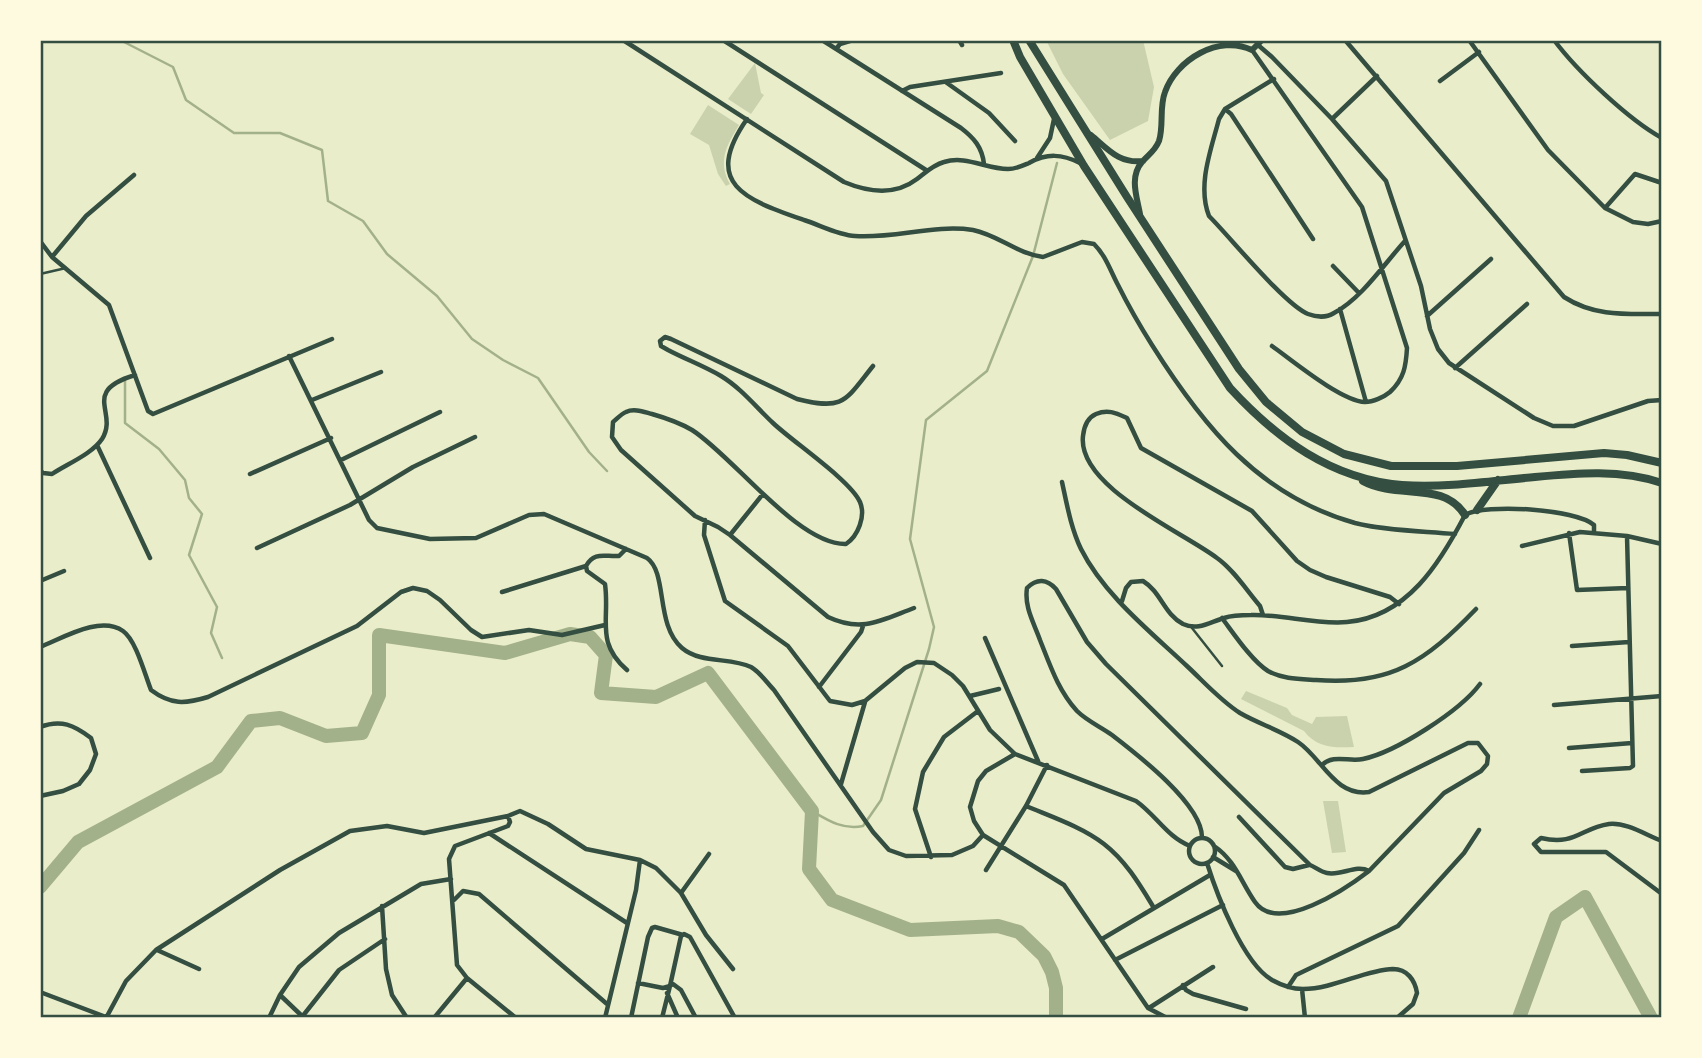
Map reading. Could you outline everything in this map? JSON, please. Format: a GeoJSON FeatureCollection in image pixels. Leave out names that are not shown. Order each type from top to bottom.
{"type":"FeatureCollection","features":[{"type":"Feature","properties":{"kind":"highway"},"geometry":{"type":"LineString","coordinates":[[1013,40],[1020,57],[1084,166],[1230,388],[1255,415],[1281,438],[1312,457],[1380,488],[1444,496],[1454,501],[1465,515]]}},
{"type":"Feature","properties":{"kind":"highway"},"geometry":{"type":"LineString","coordinates":[[1029,40],[1140,216],[1254,388],[1284,418],[1325,445],[1361,460],[1391,466],[1457,466],[1604,453],[1662,463]]}},
{"type":"Feature","properties":{"kind":"highway"},"geometry":{"type":"LineString","coordinates":[[1352,474],[1401,485],[1428,486],[1566,474],[1628,475],[1662,483]]}},
{"type":"Feature","properties":{"kind":"highway"},"geometry":{"type":"LineString","coordinates":[[1477,510],[1499,480]]}},
{"type":"Feature","properties":{"kind":"street"},"geometry":{"type":"LineString","coordinates":[[623,40],[845,182],[858,187],[880,191],[901,188],[939,163],[956,159],[1014,169],[1037,158],[1062,156],[1084,166]]}},
{"type":"Feature","properties":{"kind":"street"},"geometry":{"type":"LineString","coordinates":[[723,40],[926,170]]}},
{"type":"Feature","properties":{"kind":"street"},"geometry":{"type":"LineString","coordinates":[[822,40],[967,132],[983,152],[984,164]]}},
{"type":"Feature","properties":{"kind":"street"},"geometry":{"type":"LineString","coordinates":[[836,49],[840,44],[853,40]]}},
{"type":"Feature","properties":{"kind":"street"},"geometry":{"type":"LineString","coordinates":[[1345,40],[1564,297],[1575,304],[1604,313],[1662,314]]}},
{"type":"Feature","properties":{"kind":"street"},"geometry":{"type":"LineString","coordinates":[[1469,40],[1548,150],[1605,208],[1633,222],[1648,224],[1662,221]]}},
{"type":"Feature","properties":{"kind":"street"},"geometry":{"type":"LineString","coordinates":[[1554,40],[1571,61],[1634,119],[1662,138]]}},
{"type":"Feature","properties":{"kind":"street"},"geometry":{"type":"LineString","coordinates":[[1085,130],[1119,159],[1131,163],[1143,161],[1152,154],[1158,142],[1163,98],[1177,71],[1215,46],[1234,43],[1257,45],[1332,119],[1386,181],[1421,286],[1426,316],[1438,349],[1455,368],[1534,418],[1553,426],[1574,426],[1648,401],[1662,400]]}},
{"type":"Feature","properties":{"kind":"street"},"geometry":{"type":"LineString","coordinates":[[1257,45],[1273,79],[1362,207],[1407,348],[1406,366],[1400,383],[1385,397],[1366,402],[1337,392],[1272,346]]}},
{"type":"Feature","properties":{"kind":"street"},"geometry":{"type":"LineString","coordinates":[[1440,81],[1479,52]]}},
{"type":"Feature","properties":{"kind":"street"},"geometry":{"type":"LineString","coordinates":[[902,91],[910,86],[1001,73]]}},
{"type":"Feature","properties":{"kind":"street"},"geometry":{"type":"LineString","coordinates":[[1332,119],[1377,76]]}},
{"type":"Feature","properties":{"kind":"street"},"geometry":{"type":"LineString","coordinates":[[1273,79],[1225,109],[1219,119],[1205,177],[1204,203],[1209,216],[1300,310],[1321,317],[1333,314],[1359,293],[1405,240]]}},
{"type":"Feature","properties":{"kind":"street"},"geometry":{"type":"LineString","coordinates":[[946,82],[989,113],[1015,141]]}},
{"type":"Feature","properties":{"kind":"street"},"geometry":{"type":"LineString","coordinates":[[1225,109],[1231,114],[1313,239]]}},
{"type":"Feature","properties":{"kind":"street"},"geometry":{"type":"LineString","coordinates":[[1037,158],[1050,138],[1054,115]]}},
{"type":"Feature","properties":{"kind":"street"},"geometry":{"type":"LineString","coordinates":[[747,119],[729,149],[727,165],[737,186],[761,204],[852,236],[974,230],[1043,257],[1087,242],[1099,249],[1106,259],[1152,345],[1189,400],[1218,438],[1255,472],[1286,494],[1356,523],[1455,534]]}},
{"type":"Feature","properties":{"kind":"street"},"geometry":{"type":"LineString","coordinates":[[1140,216],[1135,180],[1143,161]]}},
{"type":"Feature","properties":{"kind":"street"},"geometry":{"type":"LineString","coordinates":[[1605,208],[1635,174],[1662,183]]}},
{"type":"Feature","properties":{"kind":"street"},"geometry":{"type":"LineString","coordinates":[[52,257],[86,216],[134,175]]}},
{"type":"Feature","properties":{"kind":"street"},"geometry":{"type":"LineString","coordinates":[[40,241],[52,257],[109,305],[148,411],[153,414],[332,339]]}},
{"type":"Feature","properties":{"kind":"street"},"geometry":{"type":"LineString","coordinates":[[1426,316],[1491,259]]}},
{"type":"Feature","properties":{"kind":"street"},"geometry":{"type":"LineString","coordinates":[[1333,266],[1359,293]]}},
{"type":"Feature","properties":{"kind":"street"},"geometry":{"type":"LineString","coordinates":[[1455,368],[1527,304]]}},
{"type":"Feature","properties":{"kind":"street"},"geometry":{"type":"LineString","coordinates":[[1339,309],[1366,402]]}},
{"type":"Feature","properties":{"kind":"street"},"geometry":{"type":"LineString","coordinates":[[873,366],[851,394],[836,405],[814,404],[797,400],[726,363],[664,337],[660,341],[667,350],[722,377],[851,489],[861,503],[862,519],[857,533],[846,544],[826,542],[809,532],[693,431],[664,417],[633,410],[625,412],[613,422],[612,437],[621,450],[695,516],[730,535],[828,617],[845,625],[863,626],[915,608]]}},
{"type":"Feature","properties":{"kind":"street"},"geometry":{"type":"LineString","coordinates":[[289,356],[369,520],[377,528],[430,539],[476,538],[528,515],[544,514],[647,558],[655,567],[666,624],[682,648],[694,655],[752,668],[774,690],[869,826],[889,850],[906,856],[952,855],[972,846],[983,835]]}},
{"type":"Feature","properties":{"kind":"street"},"geometry":{"type":"LineString","coordinates":[[312,400],[381,372]]}},
{"type":"Feature","properties":{"kind":"street"},"geometry":{"type":"LineString","coordinates":[[40,470],[52,474],[97,446],[106,428],[105,393],[109,388],[135,375]]}},
{"type":"Feature","properties":{"kind":"street"},"geometry":{"type":"LineString","coordinates":[[1263,615],[1260,606],[1220,560],[1160,524],[1105,482],[1093,469],[1084,454],[1082,440],[1084,428],[1094,414],[1109,411],[1127,418],[1141,448],[1248,508],[1297,561],[1310,570],[1390,597],[1399,604]]}},
{"type":"Feature","properties":{"kind":"street"},"geometry":{"type":"LineString","coordinates":[[341,460],[440,412]]}},
{"type":"Feature","properties":{"kind":"street"},"geometry":{"type":"LineString","coordinates":[[257,548],[359,500],[413,467],[475,437]]}},
{"type":"Feature","properties":{"kind":"street"},"geometry":{"type":"LineString","coordinates":[[250,474],[331,439]]}},
{"type":"Feature","properties":{"kind":"street"},"geometry":{"type":"LineString","coordinates":[[97,446],[150,558]]}},
{"type":"Feature","properties":{"kind":"street"},"geometry":{"type":"LineString","coordinates":[[1062,482],[1074,532],[1082,550],[1092,567],[1126,608],[1227,704],[1296,741],[1343,788],[1359,793],[1388,783],[1468,743],[1478,743],[1488,756],[1487,764],[1481,771],[1444,793],[1370,871],[1305,909],[1277,915],[1257,905],[1233,863],[1207,839],[1202,838],[1190,846]]}},
{"type":"Feature","properties":{"kind":"street"},"geometry":{"type":"LineString","coordinates":[[730,535],[763,494]]}},
{"type":"Feature","properties":{"kind":"street"},"geometry":{"type":"LineString","coordinates":[[1122,601],[1130,582],[1143,581],[1157,593],[1175,618],[1191,626],[1210,624],[1238,615],[1348,622],[1379,614],[1399,604],[1423,582],[1465,515],[1477,510],[1569,513],[1587,519],[1594,525],[1594,532]]}},
{"type":"Feature","properties":{"kind":"street"},"geometry":{"type":"LineString","coordinates":[[705,520],[704,535],[725,601],[788,646],[830,701],[852,705],[865,701],[905,668],[920,662],[934,663],[952,674],[970,696],[990,730],[1014,754],[1136,801],[1148,809],[1171,836],[1190,846]]}},
{"type":"Feature","properties":{"kind":"street"},"geometry":{"type":"LineString","coordinates":[[1522,546],[1569,533],[1594,532],[1662,544]]}},
{"type":"Feature","properties":{"kind":"street"},"geometry":{"type":"LineString","coordinates":[[1569,533],[1577,590],[1628,588]]}},
{"type":"Feature","properties":{"kind":"street"},"geometry":{"type":"LineString","coordinates":[[1581,771],[1632,768],[1627,536]]}},
{"type":"Feature","properties":{"kind":"street"},"geometry":{"type":"LineString","coordinates":[[502,592],[586,566],[593,557],[607,553],[618,556],[626,549]]}},
{"type":"Feature","properties":{"kind":"street"},"geometry":{"type":"LineString","coordinates":[[586,566],[587,571],[605,584],[606,639],[608,646],[627,670]]}},
{"type":"Feature","properties":{"kind":"street"},"geometry":{"type":"LineString","coordinates":[[40,581],[64,571]]}},
{"type":"Feature","properties":{"kind":"street"},"geometry":{"type":"LineString","coordinates":[[1202,838],[1200,823],[1178,792],[1111,734],[1079,713],[1055,680],[1027,607],[1027,588],[1032,583],[1040,580],[1049,582],[1056,589],[1087,642],[1106,664],[1310,865],[1327,873],[1360,868],[1370,871]]}},
{"type":"Feature","properties":{"kind":"street"},"geometry":{"type":"LineString","coordinates":[[40,647],[89,627],[107,626],[124,631],[136,650],[151,690],[175,703],[190,703],[357,626],[401,592],[413,588],[427,591],[440,600],[482,637],[529,630],[562,635],[605,625]]}},
{"type":"Feature","properties":{"kind":"street"},"geometry":{"type":"LineString","coordinates":[[1222,618],[1266,670],[1287,678],[1341,682],[1391,673],[1413,663],[1441,644],[1476,609]]}},
{"type":"Feature","properties":{"kind":"street"},"geometry":{"type":"LineString","coordinates":[[819,687],[863,626]]}},
{"type":"Feature","properties":{"kind":"street"},"geometry":{"type":"LineString","coordinates":[[985,638],[1039,762]]}},
{"type":"Feature","properties":{"kind":"street"},"geometry":{"type":"LineString","coordinates":[[1572,646],[1629,642]]}},
{"type":"Feature","properties":{"kind":"street"},"geometry":{"type":"LineString","coordinates":[[1322,765],[1334,759],[1362,759],[1390,749],[1457,708],[1470,698],[1480,684]]}},
{"type":"Feature","properties":{"kind":"street"},"geometry":{"type":"LineString","coordinates":[[970,696],[999,689]]}},
{"type":"Feature","properties":{"kind":"street"},"geometry":{"type":"LineString","coordinates":[[1555,705],[1662,696]]}},
{"type":"Feature","properties":{"kind":"street"},"geometry":{"type":"LineString","coordinates":[[841,784],[865,701]]}},
{"type":"Feature","properties":{"kind":"street"},"geometry":{"type":"LineString","coordinates":[[931,857],[915,809],[923,772],[944,737],[978,711]]}},
{"type":"Feature","properties":{"kind":"street"},"geometry":{"type":"LineString","coordinates":[[40,727],[54,721],[76,727],[92,738],[96,754],[90,770],[79,784],[40,796]]}},
{"type":"Feature","properties":{"kind":"street"},"geometry":{"type":"LineString","coordinates":[[1569,748],[1632,743]]}},
{"type":"Feature","properties":{"kind":"street"},"geometry":{"type":"LineString","coordinates":[[1014,754],[986,771],[973,794],[970,807],[974,821],[983,835],[1064,885],[1149,1008],[1167,1018]]}},
{"type":"Feature","properties":{"kind":"street"},"geometry":{"type":"LineString","coordinates":[[986,870],[1026,806],[1046,765]]}},
{"type":"Feature","properties":{"kind":"street"},"geometry":{"type":"LineString","coordinates":[[1026,806],[1102,842],[1133,875],[1154,908]]}},
{"type":"Feature","properties":{"kind":"street"},"geometry":{"type":"LineString","coordinates":[[40,992],[106,1018],[126,981],[156,950],[280,870],[350,831],[387,826],[425,833],[508,816],[517,811],[524,811],[548,824],[586,849],[640,860],[656,868],[681,893],[706,935],[733,970]]}},
{"type":"Feature","properties":{"kind":"street"},"geometry":{"type":"LineString","coordinates":[[508,816],[508,826],[455,846],[449,859],[457,965],[467,978],[516,1018]]}},
{"type":"Feature","properties":{"kind":"street"},"geometry":{"type":"LineString","coordinates":[[1239,817],[1285,867],[1293,869],[1310,865]]}},
{"type":"Feature","properties":{"kind":"street"},"geometry":{"type":"LineString","coordinates":[[1662,841],[1620,824],[1607,824],[1566,841],[1541,838],[1534,844],[1541,852],[1606,852],[1662,894]]}},
{"type":"Feature","properties":{"kind":"street"},"geometry":{"type":"LineString","coordinates":[[1288,987],[1296,975],[1398,926],[1464,853],[1479,830]]}},
{"type":"Feature","properties":{"kind":"street"},"geometry":{"type":"LineString","coordinates":[[488,833],[627,923]]}},
{"type":"Feature","properties":{"kind":"street"},"geometry":{"type":"LineString","coordinates":[[1190,846],[1192,858],[1198,863],[1207,863],[1213,858],[1214,846]]}},
{"type":"Feature","properties":{"kind":"street"},"geometry":{"type":"LineString","coordinates":[[681,893],[709,855]]}},
{"type":"Feature","properties":{"kind":"street"},"geometry":{"type":"LineString","coordinates":[[1213,858],[1237,872]]}},
{"type":"Feature","properties":{"kind":"street"},"geometry":{"type":"LineString","coordinates":[[605,1018],[636,890],[640,860]]}},
{"type":"Feature","properties":{"kind":"street"},"geometry":{"type":"LineString","coordinates":[[1207,863],[1223,905],[1248,956],[1271,979],[1288,987],[1302,989],[1327,986],[1382,971],[1395,969],[1405,972],[1413,978],[1418,993],[1413,1004],[1397,1018]]}},
{"type":"Feature","properties":{"kind":"street"},"geometry":{"type":"LineString","coordinates":[[1102,939],[1210,874]]}},
{"type":"Feature","properties":{"kind":"street"},"geometry":{"type":"LineString","coordinates":[[269,1018],[280,995],[299,967],[339,933],[421,884],[451,879]]}},
{"type":"Feature","properties":{"kind":"street"},"geometry":{"type":"LineString","coordinates":[[454,900],[463,891],[479,894],[607,1004]]}},
{"type":"Feature","properties":{"kind":"street"},"geometry":{"type":"LineString","coordinates":[[382,905],[386,968],[392,995],[407,1018]]}},
{"type":"Feature","properties":{"kind":"street"},"geometry":{"type":"LineString","coordinates":[[1115,960],[1223,905]]}},
{"type":"Feature","properties":{"kind":"street"},"geometry":{"type":"LineString","coordinates":[[631,1018],[648,937],[655,927],[690,937],[735,1018]]}},
{"type":"Feature","properties":{"kind":"street"},"geometry":{"type":"LineString","coordinates":[[662,1018],[683,935]]}},
{"type":"Feature","properties":{"kind":"street"},"geometry":{"type":"LineString","coordinates":[[280,995],[303,1017],[339,970],[385,939]]}},
{"type":"Feature","properties":{"kind":"street"},"geometry":{"type":"LineString","coordinates":[[156,950],[199,969]]}},
{"type":"Feature","properties":{"kind":"street"},"geometry":{"type":"LineString","coordinates":[[1149,1008],[1213,967]]}},
{"type":"Feature","properties":{"kind":"street"},"geometry":{"type":"LineString","coordinates":[[434,1018],[467,978]]}},
{"type":"Feature","properties":{"kind":"street"},"geometry":{"type":"LineString","coordinates":[[638,983],[663,988],[677,985],[696,1018]]}},
{"type":"Feature","properties":{"kind":"street"},"geometry":{"type":"LineString","coordinates":[[1183,985],[1193,994],[1246,1009]]}},
{"type":"Feature","properties":{"kind":"street"},"geometry":{"type":"LineString","coordinates":[[1302,989],[1305,1018]]}},
{"type":"Feature","properties":{"kind":"street"},"geometry":{"type":"LineString","coordinates":[[667,993],[678,1018]]}},
{"type":"Feature","properties":{"kind":"lane"},"geometry":{"type":"LineString","coordinates":[[40,274],[66,268]]}},
{"type":"Feature","properties":{"kind":"lane"},"geometry":{"type":"LineString","coordinates":[[1191,626],[1222,666]]}},
{"type":"Feature","properties":{"kind":"green space"},"geometry":{"type":"Polygon","coordinates":[[[1046,40],[1143,40],[1154,87],[1148,121],[1110,140],[1063,74],[1046,40]]]}},
{"type":"Feature","properties":{"kind":"green space"},"geometry":{"type":"Polygon","coordinates":[[[755,63],[761,93],[764,95],[751,114],[728,99],[755,63]]]}},
{"type":"Feature","properties":{"kind":"green space"},"geometry":{"type":"Polygon","coordinates":[[[708,105],[739,125],[725,153],[724,168],[730,184],[726,186],[718,174],[709,145],[690,134],[708,105]]]}},
{"type":"Feature","properties":{"kind":"green space"},"geometry":{"type":"Polygon","coordinates":[[[1246,691],[1287,708],[1292,715],[1312,724],[1316,717],[1347,716],[1354,747],[1333,747],[1314,741],[1304,731],[1241,699],[1246,691]]]}},
{"type":"Feature","properties":{"kind":"green space"},"geometry":{"type":"Polygon","coordinates":[[[1323,801],[1338,801],[1346,852],[1332,853],[1323,801]]]}},
{"type":"Feature","properties":{"kind":"waterway"},"geometry":{"type":"LineString","coordinates":[[124,40],[173,67],[186,100],[234,133],[280,133],[322,150],[328,201],[363,221],[387,254],[437,296],[472,339],[503,360],[538,378],[589,452],[607,471]]}},
{"type":"Feature","properties":{"kind":"waterway"},"geometry":{"type":"LineString","coordinates":[[812,811],[843,826],[863,826],[881,800],[934,627],[910,539],[926,420],[987,371],[1033,256],[1057,163]]}},
{"type":"Feature","properties":{"kind":"waterway"},"geometry":{"type":"LineString","coordinates":[[125,379],[125,423],[159,449],[185,480],[189,498],[202,514],[189,555],[217,607],[211,633],[222,658]]}},
{"type":"Feature","properties":{"kind":"waterway"},"geometry":{"type":"LineString","coordinates":[[40,887],[78,842],[217,767],[251,721],[280,718],[326,736],[362,733],[379,695],[379,635],[505,653],[570,634],[590,637],[606,655],[601,693],[656,697],[708,673],[812,811],[809,869],[832,900],[910,930],[998,926],[1019,932],[1044,956],[1052,972],[1056,988],[1056,1018]]}},
{"type":"Feature","properties":{"kind":"waterway"},"geometry":{"type":"LineString","coordinates":[[1519,1018],[1556,917],[1585,897],[1651,1018]]}}]}
